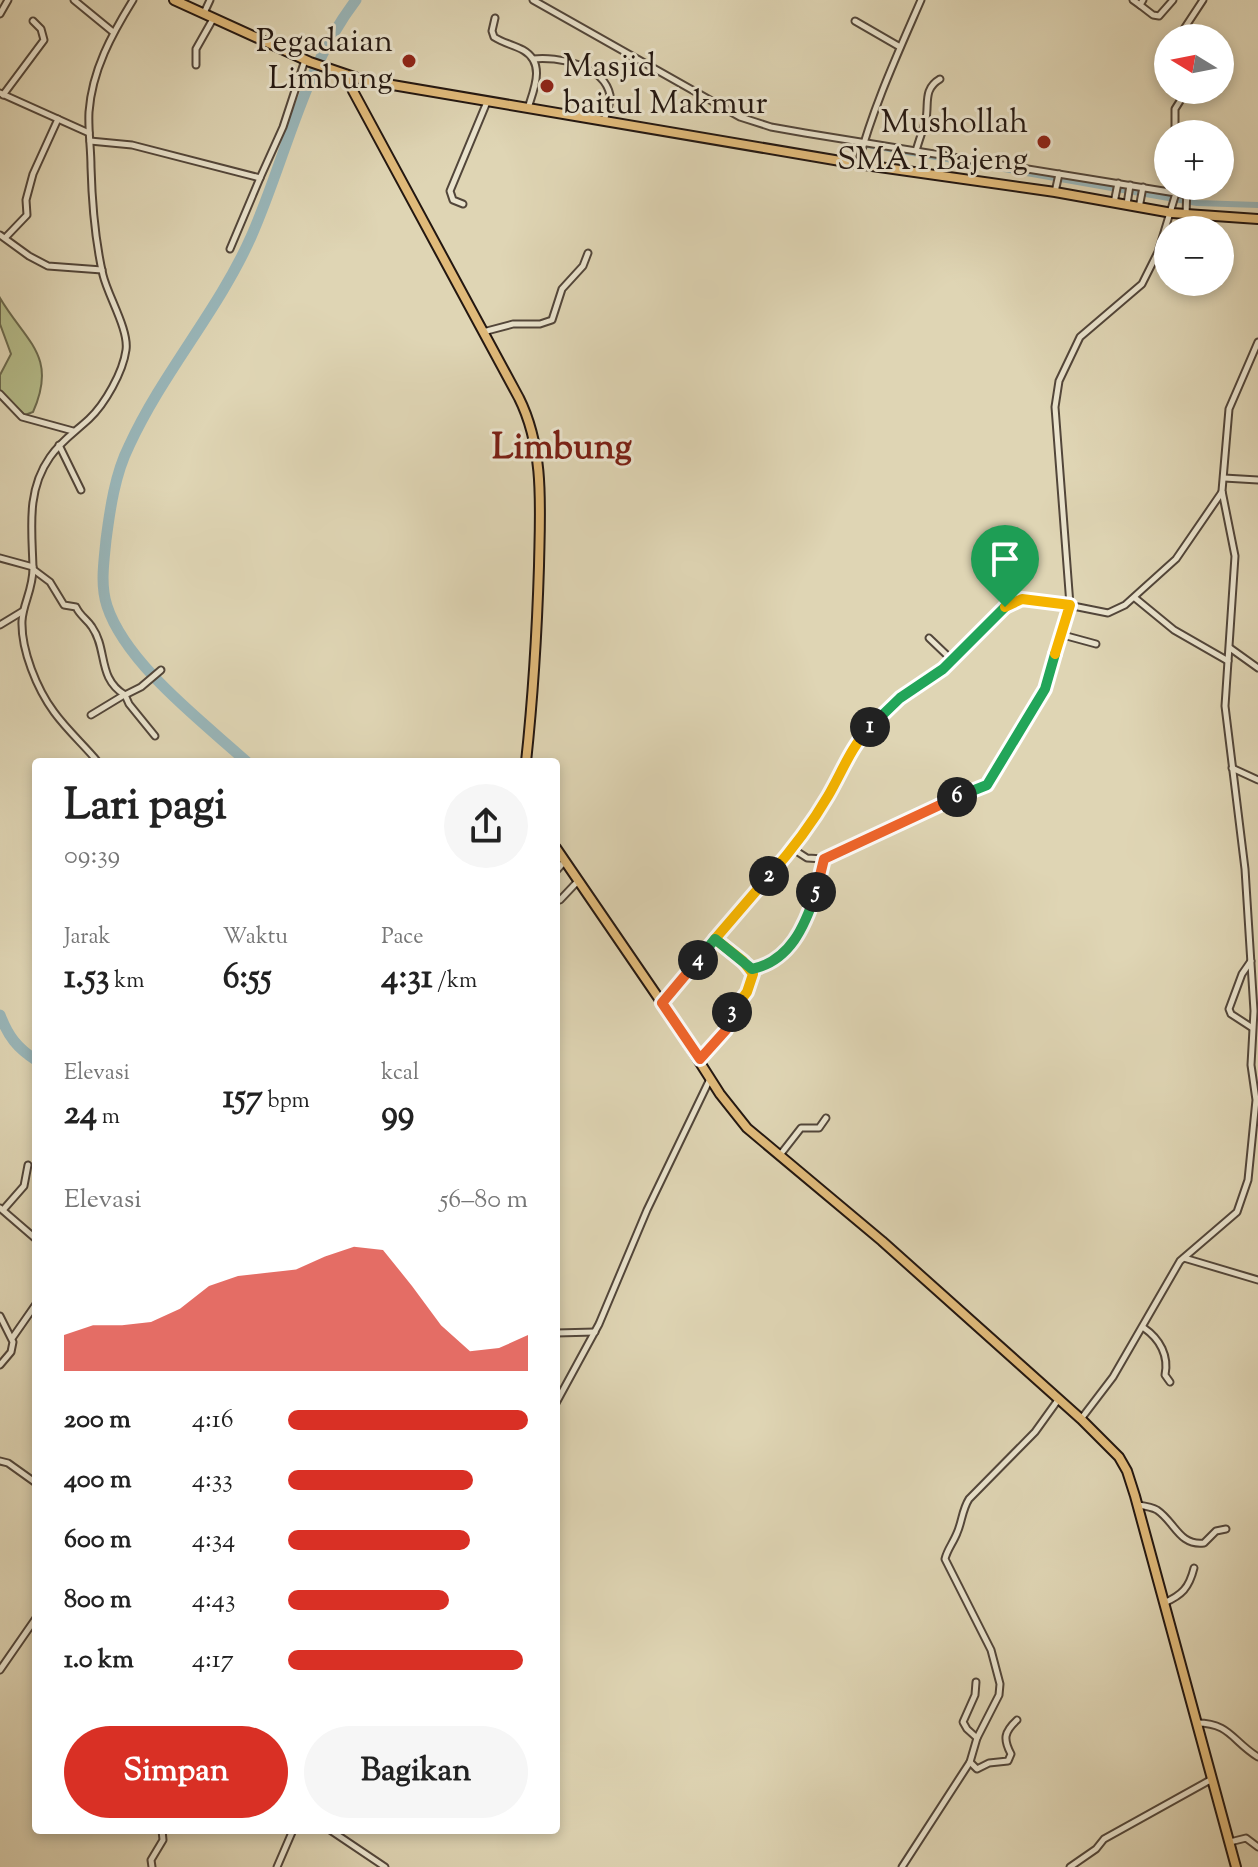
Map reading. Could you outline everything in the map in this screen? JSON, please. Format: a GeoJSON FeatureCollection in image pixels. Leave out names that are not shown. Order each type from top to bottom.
{"type":"FeatureCollection","features":[{"type":"Feature","properties":{"kind":"main road"},"geometry":{"type":"LineString","coordinates":[[174,0],[312,63],[347,75],[528,109],[1056,189],[1186,212],[1258,219]]}},
{"type":"Feature","properties":{"kind":"main road"},"geometry":{"type":"LineString","coordinates":[[347,75],[523,407],[532,431],[538,464],[540,507],[536,675],[526,758]]}},
{"type":"Feature","properties":{"kind":"main road"},"geometry":{"type":"LineString","coordinates":[[560,855],[700,1059],[710,1079],[747,1128],[882,1241],[1081,1419],[1119,1457],[1127,1471],[1137,1505],[1236,1867]]}},
{"type":"Feature","properties":{"kind":"street"},"geometry":{"type":"LineString","coordinates":[[0,14],[8,0]]}},
{"type":"Feature","properties":{"kind":"street"},"geometry":{"type":"LineString","coordinates":[[74,0],[113,32]]}},
{"type":"Feature","properties":{"kind":"street"},"geometry":{"type":"LineString","coordinates":[[94,758],[47,701],[27,652],[22,632],[23,611],[30,597],[33,568],[31,511],[35,486],[48,459],[59,445],[97,410],[126,352],[125,335],[102,270],[92,206],[89,133],[94,84],[113,32],[133,0]]}},
{"type":"Feature","properties":{"kind":"street"},"geometry":{"type":"LineString","coordinates":[[203,14],[210,0]]}},
{"type":"Feature","properties":{"kind":"street"},"geometry":{"type":"LineString","coordinates":[[533,0],[740,117],[783,129],[1154,190]]}},
{"type":"Feature","properties":{"kind":"street"},"geometry":{"type":"LineString","coordinates":[[860,159],[863,143],[921,0]]}},
{"type":"Feature","properties":{"kind":"street"},"geometry":{"type":"LineString","coordinates":[[1133,0],[1142,2],[1153,15],[1159,16],[1173,0]]}},
{"type":"Feature","properties":{"kind":"street"},"geometry":{"type":"LineString","coordinates":[[1187,24],[1203,0]]}},
{"type":"Feature","properties":{"kind":"street"},"geometry":{"type":"LineString","coordinates":[[495,18],[494,37],[521,49],[533,59],[537,81],[528,109]]}},
{"type":"Feature","properties":{"kind":"street"},"geometry":{"type":"LineString","coordinates":[[196,65],[196,49],[213,19]]}},
{"type":"Feature","properties":{"kind":"street"},"geometry":{"type":"LineString","coordinates":[[33,21],[43,33],[42,44],[2,94],[89,133]]}},
{"type":"Feature","properties":{"kind":"street"},"geometry":{"type":"LineString","coordinates":[[855,21],[900,47]]}},
{"type":"Feature","properties":{"kind":"street"},"geometry":{"type":"LineString","coordinates":[[533,59],[546,57],[572,61],[603,82],[611,99],[604,121]]}},
{"type":"Feature","properties":{"kind":"street"},"geometry":{"type":"LineString","coordinates":[[230,249],[312,63]]}},
{"type":"Feature","properties":{"kind":"street"},"geometry":{"type":"LineString","coordinates":[[916,151],[927,114],[926,98],[935,81],[940,79]]}},
{"type":"Feature","properties":{"kind":"street"},"geometry":{"type":"LineString","coordinates":[[463,204],[453,200],[450,191],[487,102]]}},
{"type":"Feature","properties":{"kind":"street"},"geometry":{"type":"LineString","coordinates":[[58,119],[33,174],[26,200],[27,215],[3,236],[48,266],[102,270]]}},
{"type":"Feature","properties":{"kind":"street"},"geometry":{"type":"LineString","coordinates":[[90,141],[132,145],[260,178]]}},
{"type":"Feature","properties":{"kind":"street"},"geometry":{"type":"LineString","coordinates":[[1056,189],[1059,174]]}},
{"type":"Feature","properties":{"kind":"street"},"geometry":{"type":"LineString","coordinates":[[1115,201],[1117,184]]}},
{"type":"Feature","properties":{"kind":"street"},"geometry":{"type":"LineString","coordinates":[[1127,202],[1130,186]]}},
{"type":"Feature","properties":{"kind":"street"},"geometry":{"type":"LineString","coordinates":[[1139,204],[1143,188]]}},
{"type":"Feature","properties":{"kind":"street"},"geometry":{"type":"LineString","coordinates":[[793,849],[807,858],[824,859],[987,785],[1045,689],[1070,605],[1056,392],[1080,337],[1142,284],[1175,200]]}},
{"type":"Feature","properties":{"kind":"street"},"geometry":{"type":"LineString","coordinates":[[1186,212],[1188,200]]}},
{"type":"Feature","properties":{"kind":"street"},"geometry":{"type":"LineString","coordinates":[[483,332],[513,324],[540,324],[552,320],[562,289],[583,266],[588,253]]}},
{"type":"Feature","properties":{"kind":"street"},"geometry":{"type":"LineString","coordinates":[[1081,1419],[1113,1377],[1144,1328],[1168,1279],[1183,1257],[1240,1207],[1246,1193],[1255,1137],[1251,1027],[1256,1012],[1245,869],[1224,698],[1235,556],[1222,491],[1229,409],[1258,342]]}},
{"type":"Feature","properties":{"kind":"street"},"geometry":{"type":"LineString","coordinates":[[0,394],[22,417],[73,431]]}},
{"type":"Feature","properties":{"kind":"street"},"geometry":{"type":"LineString","coordinates":[[59,445],[81,490]]}},
{"type":"Feature","properties":{"kind":"street"},"geometry":{"type":"LineString","coordinates":[[1224,478],[1258,480]]}},
{"type":"Feature","properties":{"kind":"street"},"geometry":{"type":"LineString","coordinates":[[662,1003],[793,849],[863,734],[900,698],[931,679],[998,612],[1016,600],[1043,600],[1108,613],[1135,598],[1176,559],[1222,491]]}},
{"type":"Feature","properties":{"kind":"street"},"geometry":{"type":"LineString","coordinates":[[0,558],[33,568],[47,579],[64,605],[76,607],[81,617],[91,625],[99,643],[105,672],[155,736]]}},
{"type":"Feature","properties":{"kind":"street"},"geometry":{"type":"LineString","coordinates":[[1135,598],[1174,630],[1228,661]]}},
{"type":"Feature","properties":{"kind":"street"},"geometry":{"type":"LineString","coordinates":[[0,625],[23,611]]}},
{"type":"Feature","properties":{"kind":"street"},"geometry":{"type":"LineString","coordinates":[[1063,635],[1096,644]]}},
{"type":"Feature","properties":{"kind":"street"},"geometry":{"type":"LineString","coordinates":[[929,638],[952,660]]}},
{"type":"Feature","properties":{"kind":"street"},"geometry":{"type":"LineString","coordinates":[[1229,648],[1258,668]]}},
{"type":"Feature","properties":{"kind":"street"},"geometry":{"type":"LineString","coordinates":[[91,715],[159,671]]}},
{"type":"Feature","properties":{"kind":"street"},"geometry":{"type":"LineString","coordinates":[[1231,767],[1258,780]]}},
{"type":"Feature","properties":{"kind":"street"},"geometry":{"type":"LineString","coordinates":[[752,969],[775,962],[798,934],[811,906],[824,859]]}},
{"type":"Feature","properties":{"kind":"street"},"geometry":{"type":"LineString","coordinates":[[560,867],[565,861]]}},
{"type":"Feature","properties":{"kind":"street"},"geometry":{"type":"LineString","coordinates":[[560,900],[578,881]]}},
{"type":"Feature","properties":{"kind":"street"},"geometry":{"type":"LineString","coordinates":[[700,1059],[726,1030],[733,1008],[753,980],[752,969],[715,939]]}},
{"type":"Feature","properties":{"kind":"street"},"geometry":{"type":"LineString","coordinates":[[1251,960],[1242,974],[1229,1009],[1231,1014],[1251,1027]]}},
{"type":"Feature","properties":{"kind":"street"},"geometry":{"type":"LineString","coordinates":[[560,1396],[595,1332],[652,1200],[710,1079]]}},
{"type":"Feature","properties":{"kind":"street"},"geometry":{"type":"LineString","coordinates":[[779,1156],[798,1130],[802,1127],[819,1128],[826,1118]]}},
{"type":"Feature","properties":{"kind":"street"},"geometry":{"type":"LineString","coordinates":[[1250,1158],[1258,1160]]}},
{"type":"Feature","properties":{"kind":"street"},"geometry":{"type":"LineString","coordinates":[[28,1165],[24,1186],[1,1209],[32,1236]]}},
{"type":"Feature","properties":{"kind":"street"},"geometry":{"type":"LineString","coordinates":[[1183,1257],[1258,1280]]}},
{"type":"Feature","properties":{"kind":"street"},"geometry":{"type":"LineString","coordinates":[[0,1365],[11,1352],[13,1337],[32,1310]]}},
{"type":"Feature","properties":{"kind":"street"},"geometry":{"type":"LineString","coordinates":[[0,1316],[13,1337]]}},
{"type":"Feature","properties":{"kind":"street"},"geometry":{"type":"LineString","coordinates":[[1144,1328],[1155,1336],[1167,1359],[1165,1378],[1170,1382]]}},
{"type":"Feature","properties":{"kind":"street"},"geometry":{"type":"LineString","coordinates":[[560,1333],[595,1332]]}},
{"type":"Feature","properties":{"kind":"street"},"geometry":{"type":"LineString","coordinates":[[902,1867],[970,1762],[977,1738],[998,1701],[1000,1684],[991,1650],[945,1559],[946,1553],[969,1499],[1035,1432],[1058,1400]]}},
{"type":"Feature","properties":{"kind":"street"},"geometry":{"type":"LineString","coordinates":[[0,1461],[32,1480]]}},
{"type":"Feature","properties":{"kind":"street"},"geometry":{"type":"LineString","coordinates":[[1137,1505],[1156,1509],[1180,1536],[1191,1542],[1204,1543],[1216,1531],[1226,1529]]}},
{"type":"Feature","properties":{"kind":"street"},"geometry":{"type":"LineString","coordinates":[[1164,1603],[1183,1594],[1194,1568]]}},
{"type":"Feature","properties":{"kind":"street"},"geometry":{"type":"LineString","coordinates":[[0,1670],[32,1624]]}},
{"type":"Feature","properties":{"kind":"street"},"geometry":{"type":"LineString","coordinates":[[976,1682],[975,1695],[963,1722],[977,1738]]}},
{"type":"Feature","properties":{"kind":"street"},"geometry":{"type":"LineString","coordinates":[[970,1762],[977,1769],[993,1762],[1008,1761],[1011,1754],[1005,1744],[1005,1735],[1017,1720]]}},
{"type":"Feature","properties":{"kind":"street"},"geometry":{"type":"LineString","coordinates":[[1197,1723],[1222,1726],[1258,1757]]}},
{"type":"Feature","properties":{"kind":"street"},"geometry":{"type":"LineString","coordinates":[[1070,1867],[1096,1849],[1104,1839],[1212,1779]]}},
{"type":"Feature","properties":{"kind":"street"},"geometry":{"type":"LineString","coordinates":[[152,1867],[151,1860],[163,1840],[162,1834]]}},
{"type":"Feature","properties":{"kind":"street"},"geometry":{"type":"LineString","coordinates":[[277,1867],[291,1834]]}},
{"type":"Feature","properties":{"kind":"street"},"geometry":{"type":"LineString","coordinates":[[336,1834],[385,1867]]}},
{"type":"Feature","properties":{"kind":"street"},"geometry":{"type":"LineString","coordinates":[[1229,1842],[1246,1838],[1258,1847]]}},
{"type":"Feature","properties":{"kind":"green space"},"geometry":{"type":"Polygon","coordinates":[[[0,298],[36,350],[40,363],[40,393],[33,412],[25,415],[0,393],[0,375],[11,354],[0,324],[0,298]]]}},
{"type":"Feature","properties":{"kind":"waterway"},"geometry":{"type":"LineString","coordinates":[[242,758],[168,691],[117,628],[104,590],[111,504],[124,457],[143,419],[238,264],[309,84],[322,55],[356,0]]}},
{"type":"Feature","properties":{"kind":"waterway"},"geometry":{"type":"LineString","coordinates":[[867,145],[1197,203],[1258,205]]}},
{"type":"Feature","properties":{"kind":"waterway"},"geometry":{"type":"LineString","coordinates":[[0,1015],[14,1041],[32,1057]]}},
{"type":"Feature","properties":{"kind":"place","name":"Pegadaian Limbung"},"geometry":{"type":"Point","coordinates":[409,61]}},
{"type":"Feature","properties":{"kind":"place","name":"Masjid baitul Makmur"},"geometry":{"type":"Point","coordinates":[547,86]}},
{"type":"Feature","properties":{"kind":"place","name":"Mushollah SMA 1 Bajeng"},"geometry":{"type":"Point","coordinates":[1044,142]}},
{"type":"Feature","properties":{"kind":"district","name":"Limbung"},"geometry":{"type":"Point","coordinates":[562,449]}},
{"type":"Feature","properties":{"kind":"route"},"geometry":{"type":"LineString","coordinates":[[1005,607],[943,669],[900,698],[863,734],[793,849],[715,939],[752,969],[754,978],[743,998],[733,1008],[726,1030],[700,1059],[662,1003],[715,939],[737,956],[752,969],[775,962],[798,934],[811,906],[824,859],[987,785],[1045,689],[1070,605],[1022,599],[1005,607]]}}]}
